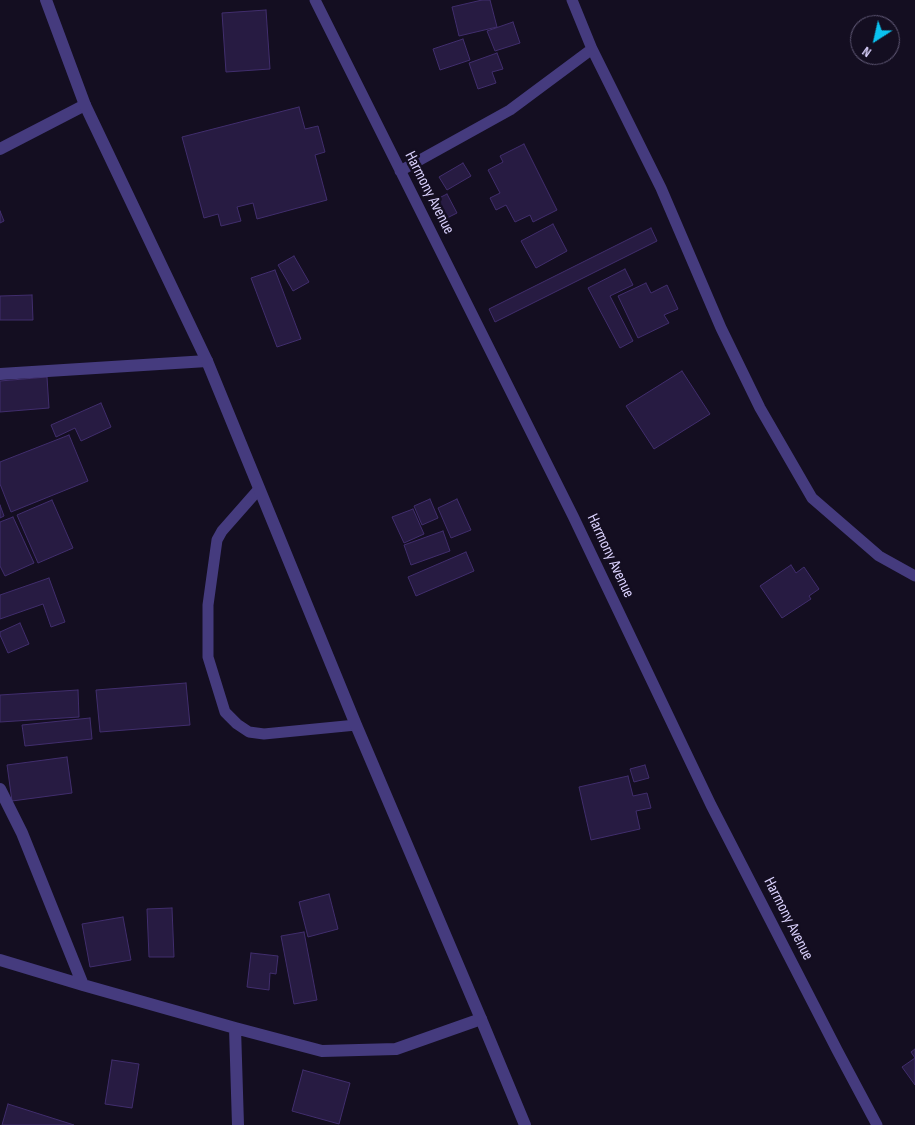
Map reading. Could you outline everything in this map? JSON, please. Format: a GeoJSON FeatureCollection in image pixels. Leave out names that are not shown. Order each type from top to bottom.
{"type":"FeatureCollection","features":[{"type":"Feature","properties":{"kind":"street"},"geometry":{"type":"LineString","coordinates":[[46,0],[85,105],[207,362],[356,725],[525,1125]]}},
{"type":"Feature","properties":{"kind":"street"},"geometry":{"type":"LineString","coordinates":[[0,149],[85,105]]}},
{"type":"Feature","properties":{"kind":"street"},"geometry":{"type":"LineString","coordinates":[[0,374],[207,362]]}},
{"type":"Feature","properties":{"kind":"street"},"geometry":{"type":"LineString","coordinates":[[0,788],[22,833],[83,985]]}},
{"type":"Feature","properties":{"kind":"street"},"geometry":{"type":"LineString","coordinates":[[0,960],[235,1028],[322,1051],[396,1049],[481,1019]]}},
{"type":"Feature","properties":{"kind":"street"},"geometry":{"type":"LineString","coordinates":[[235,1028],[238,1125]]}},
{"type":"Feature","properties":{"kind":"lane","name":"Harmony Avenue"},"geometry":{"type":"LineString","coordinates":[[315,0],[573,516],[711,805],[877,1125]]}},
{"type":"Feature","properties":{"kind":"lane"},"geometry":{"type":"LineString","coordinates":[[572,0],[592,50],[661,188],[721,328],[760,408],[812,498],[879,556],[915,576]]}},
{"type":"Feature","properties":{"kind":"lane"},"geometry":{"type":"LineString","coordinates":[[400,171],[510,110],[592,50]]}},
{"type":"Feature","properties":{"kind":"lane"},"geometry":{"type":"LineString","coordinates":[[259,489],[222,531],[217,540],[208,605],[208,657],[225,712],[237,724],[249,732],[264,734],[356,725]]}},
{"type":"Feature","properties":{"kind":"building"},"geometry":{"type":"Polygon","coordinates":[[[490,0],[497,27],[459,36],[452,7],[490,0]]]}},
{"type":"Feature","properties":{"kind":"building"},"geometry":{"type":"Polygon","coordinates":[[[266,10],[270,69],[226,72],[222,13],[266,10]]]}},
{"type":"Feature","properties":{"kind":"building"},"geometry":{"type":"Polygon","coordinates":[[[513,22],[520,43],[495,51],[487,31],[513,22]]]}},
{"type":"Feature","properties":{"kind":"building"},"geometry":{"type":"Polygon","coordinates":[[[463,39],[470,60],[440,70],[433,49],[463,39]]]}},
{"type":"Feature","properties":{"kind":"building"},"geometry":{"type":"Polygon","coordinates":[[[497,53],[503,69],[492,72],[496,83],[478,89],[469,63],[497,53]]]}},
{"type":"Feature","properties":{"kind":"building"},"geometry":{"type":"Polygon","coordinates":[[[299,107],[305,129],[318,126],[325,152],[315,155],[327,200],[257,219],[253,203],[237,207],[241,221],[221,226],[218,214],[204,218],[182,137],[299,107]]]}},
{"type":"Feature","properties":{"kind":"building"},"geometry":{"type":"Polygon","coordinates":[[[524,144],[557,210],[533,222],[530,215],[515,222],[506,205],[496,210],[490,198],[500,193],[488,170],[503,162],[500,156],[524,144]]]}},
{"type":"Feature","properties":{"kind":"building"},"geometry":{"type":"Polygon","coordinates":[[[463,163],[471,176],[447,190],[439,177],[463,163]]]}},
{"type":"Feature","properties":{"kind":"building"},"geometry":{"type":"Polygon","coordinates":[[[447,194],[457,213],[447,218],[437,199],[447,194]]]}},
{"type":"Feature","properties":{"kind":"building"},"geometry":{"type":"Polygon","coordinates":[[[0,211],[4,221],[0,223],[0,211]]]}},
{"type":"Feature","properties":{"kind":"building"},"geometry":{"type":"Polygon","coordinates":[[[553,224],[567,251],[536,268],[521,241],[553,224]]]}},
{"type":"Feature","properties":{"kind":"building"},"geometry":{"type":"Polygon","coordinates":[[[651,228],[657,241],[495,322],[489,309],[651,228]]]}},
{"type":"Feature","properties":{"kind":"building"},"geometry":{"type":"Polygon","coordinates":[[[294,256],[309,282],[293,291],[278,265],[294,256]]]}},
{"type":"Feature","properties":{"kind":"building"},"geometry":{"type":"Polygon","coordinates":[[[625,269],[633,285],[610,296],[633,341],[620,348],[588,288],[625,269]]]}},
{"type":"Feature","properties":{"kind":"building"},"geometry":{"type":"Polygon","coordinates":[[[275,270],[301,339],[277,347],[251,278],[275,270]]]}},
{"type":"Feature","properties":{"kind":"building"},"geometry":{"type":"Polygon","coordinates":[[[646,283],[651,293],[667,285],[678,309],[664,315],[669,323],[638,338],[618,296],[646,283]]]}},
{"type":"Feature","properties":{"kind":"building"},"geometry":{"type":"Polygon","coordinates":[[[32,295],[33,320],[0,320],[0,296],[32,295]]]}},
{"type":"Feature","properties":{"kind":"building"},"geometry":{"type":"Polygon","coordinates":[[[682,371],[710,414],[654,449],[626,406],[682,371]]]}},
{"type":"Feature","properties":{"kind":"building"},"geometry":{"type":"Polygon","coordinates":[[[47,377],[49,408],[0,412],[0,381],[47,377]]]}},
{"type":"Feature","properties":{"kind":"building"},"geometry":{"type":"Polygon","coordinates":[[[101,403],[111,427],[81,441],[75,428],[56,437],[51,425],[101,403]]]}},
{"type":"Feature","properties":{"kind":"building"},"geometry":{"type":"Polygon","coordinates":[[[69,435],[88,481],[11,512],[0,484],[0,462],[69,435]]]}},
{"type":"Feature","properties":{"kind":"building"},"geometry":{"type":"Polygon","coordinates":[[[430,499],[438,518],[422,525],[414,506],[430,499]]]}},
{"type":"Feature","properties":{"kind":"building"},"geometry":{"type":"Polygon","coordinates":[[[457,499],[471,530],[451,538],[438,508],[457,499]]]}},
{"type":"Feature","properties":{"kind":"building"},"geometry":{"type":"Polygon","coordinates":[[[52,500],[73,548],[38,563],[17,515],[52,500]]]}},
{"type":"Feature","properties":{"kind":"building"},"geometry":{"type":"Polygon","coordinates":[[[0,505],[4,516],[0,518],[0,505]]]}},
{"type":"Feature","properties":{"kind":"building"},"geometry":{"type":"Polygon","coordinates":[[[413,509],[424,534],[404,543],[392,517],[413,509]]]}},
{"type":"Feature","properties":{"kind":"building"},"geometry":{"type":"Polygon","coordinates":[[[13,517],[34,563],[5,576],[0,566],[0,522],[13,517]]]}},
{"type":"Feature","properties":{"kind":"building"},"geometry":{"type":"Polygon","coordinates":[[[443,531],[450,551],[411,565],[404,545],[443,531]]]}},
{"type":"Feature","properties":{"kind":"building"},"geometry":{"type":"Polygon","coordinates":[[[466,552],[474,571],[416,596],[408,577],[466,552]]]}},
{"type":"Feature","properties":{"kind":"building"},"geometry":{"type":"Polygon","coordinates":[[[791,565],[796,573],[804,567],[819,589],[809,596],[811,599],[782,618],[760,586],[791,565]]]}},
{"type":"Feature","properties":{"kind":"building"},"geometry":{"type":"Polygon","coordinates":[[[49,578],[65,622],[51,627],[43,604],[0,619],[0,595],[49,578]]]}},
{"type":"Feature","properties":{"kind":"building"},"geometry":{"type":"Polygon","coordinates":[[[20,623],[29,644],[8,653],[0,632],[20,623]]]}},
{"type":"Feature","properties":{"kind":"building"},"geometry":{"type":"Polygon","coordinates":[[[186,683],[190,725],[100,732],[96,690],[186,683]]]}},
{"type":"Feature","properties":{"kind":"building"},"geometry":{"type":"Polygon","coordinates":[[[78,690],[79,717],[0,722],[0,695],[78,690]]]}},
{"type":"Feature","properties":{"kind":"building"},"geometry":{"type":"Polygon","coordinates":[[[90,718],[92,739],[25,746],[22,725],[90,718]]]}},
{"type":"Feature","properties":{"kind":"building"},"geometry":{"type":"Polygon","coordinates":[[[67,757],[72,793],[12,801],[7,765],[67,757]]]}},
{"type":"Feature","properties":{"kind":"building"},"geometry":{"type":"Polygon","coordinates":[[[645,765],[649,778],[634,782],[630,769],[645,765]]]}},
{"type":"Feature","properties":{"kind":"building"},"geometry":{"type":"Polygon","coordinates":[[[628,776],[633,796],[647,793],[651,808],[636,811],[640,829],[591,840],[579,787],[628,776]]]}},
{"type":"Feature","properties":{"kind":"building"},"geometry":{"type":"Polygon","coordinates":[[[329,894],[338,929],[308,937],[299,902],[329,894]]]}},
{"type":"Feature","properties":{"kind":"building"},"geometry":{"type":"Polygon","coordinates":[[[172,908],[174,957],[149,957],[147,909],[172,908]]]}},
{"type":"Feature","properties":{"kind":"building"},"geometry":{"type":"Polygon","coordinates":[[[123,917],[131,960],[90,967],[82,924],[123,917]]]}},
{"type":"Feature","properties":{"kind":"building"},"geometry":{"type":"Polygon","coordinates":[[[304,932],[317,1000],[294,1004],[281,936],[304,932]]]}},
{"type":"Feature","properties":{"kind":"building"},"geometry":{"type":"Polygon","coordinates":[[[251,953],[278,956],[276,974],[270,973],[269,990],[247,987],[251,953]]]}},
{"type":"Feature","properties":{"kind":"building"},"geometry":{"type":"Polygon","coordinates":[[[915,1049],[915,1058],[911,1052],[915,1049]]]}},
{"type":"Feature","properties":{"kind":"building"},"geometry":{"type":"Polygon","coordinates":[[[915,1058],[915,1085],[902,1067],[915,1058]]]}},
{"type":"Feature","properties":{"kind":"building"},"geometry":{"type":"Polygon","coordinates":[[[112,1060],[139,1064],[132,1108],[105,1104],[112,1060]]]}},
{"type":"Feature","properties":{"kind":"building"},"geometry":{"type":"Polygon","coordinates":[[[303,1070],[350,1083],[339,1124],[292,1111],[303,1070]]]}},
{"type":"Feature","properties":{"kind":"building"},"geometry":{"type":"Polygon","coordinates":[[[8,1104],[74,1125],[2,1125],[8,1104]]]}}]}
